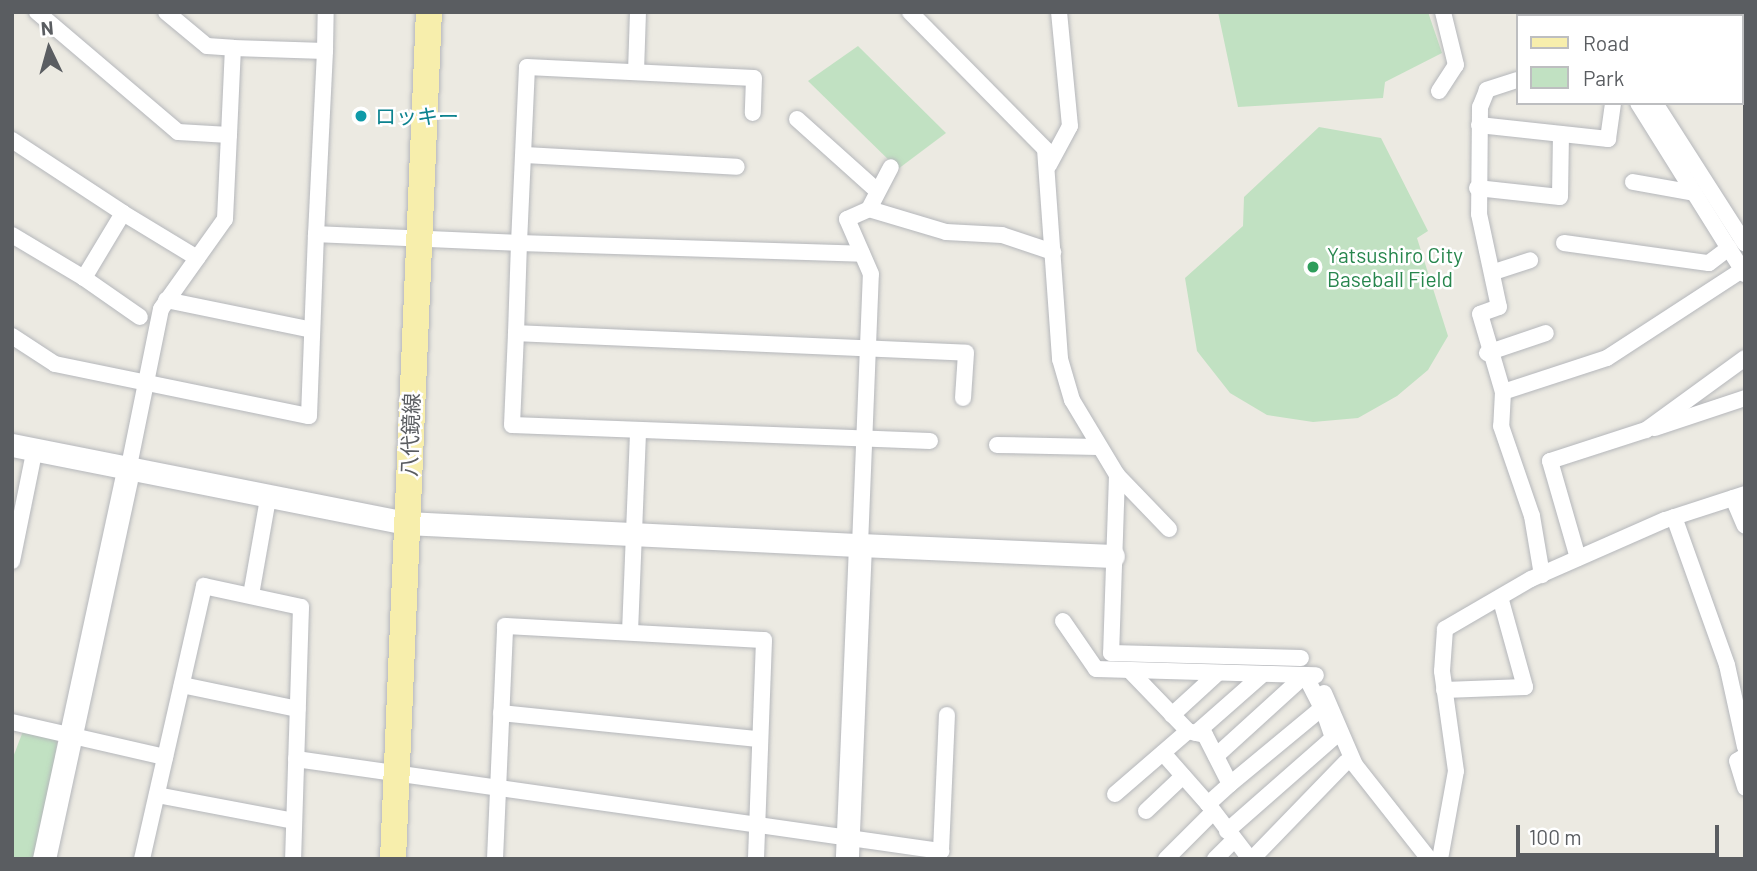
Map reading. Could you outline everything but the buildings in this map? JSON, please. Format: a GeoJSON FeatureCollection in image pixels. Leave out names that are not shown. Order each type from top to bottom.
{"type":"FeatureCollection","features":[{"type":"Feature","properties":{"kind":"main road","name":"八代鏡線"},"geometry":{"type":"LineString","coordinates":[[393,859],[429,12]]}},
{"type":"Feature","properties":{"kind":"street"},"geometry":{"type":"LineString","coordinates":[[37,12],[178,131],[229,135]]}},
{"type":"Feature","properties":{"kind":"street"},"geometry":{"type":"LineString","coordinates":[[166,12],[207,46],[325,51]]}},
{"type":"Feature","properties":{"kind":"street"},"geometry":{"type":"LineString","coordinates":[[12,336],[55,364],[309,416],[326,12]]}},
{"type":"Feature","properties":{"kind":"street"},"geometry":{"type":"LineString","coordinates":[[636,72],[638,12]]}},
{"type":"Feature","properties":{"kind":"street"},"geometry":{"type":"LineString","coordinates":[[910,12],[1023,122],[1049,165],[1060,359],[1072,400],[1117,475],[1169,529]]}},
{"type":"Feature","properties":{"kind":"street"},"geometry":{"type":"LineString","coordinates":[[1049,165],[1070,126],[1059,12]]}},
{"type":"Feature","properties":{"kind":"street"},"geometry":{"type":"LineString","coordinates":[[1438,92],[1456,65],[1443,12]]}},
{"type":"Feature","properties":{"kind":"street"},"geometry":{"type":"LineString","coordinates":[[44,859],[145,383],[166,300],[225,219],[233,48]]}},
{"type":"Feature","properties":{"kind":"street"},"geometry":{"type":"LineString","coordinates":[[752,113],[754,78],[527,67],[512,425],[930,441]]}},
{"type":"Feature","properties":{"kind":"street"},"geometry":{"type":"LineString","coordinates":[[1516,80],[1487,90],[1479,125],[1477,188],[1499,307],[1480,314],[1487,353],[1503,392],[1501,426],[1532,516],[1542,575]]}},
{"type":"Feature","properties":{"kind":"street"},"geometry":{"type":"LineString","coordinates":[[1479,125],[1608,139],[1613,105]]}},
{"type":"Feature","properties":{"kind":"street"},"geometry":{"type":"LineString","coordinates":[[1639,105],[1694,193],[1737,246]]}},
{"type":"Feature","properties":{"kind":"street"},"geometry":{"type":"LineString","coordinates":[[1503,392],[1607,358],[1744,272],[1737,246],[1656,105]]}},
{"type":"Feature","properties":{"kind":"street"},"geometry":{"type":"LineString","coordinates":[[797,119],[876,190]]}},
{"type":"Feature","properties":{"kind":"street"},"geometry":{"type":"LineString","coordinates":[[1477,188],[1560,197],[1561,134]]}},
{"type":"Feature","properties":{"kind":"street"},"geometry":{"type":"LineString","coordinates":[[15,149],[197,258]]}},
{"type":"Feature","properties":{"kind":"street"},"geometry":{"type":"LineString","coordinates":[[525,155],[737,167]]}},
{"type":"Feature","properties":{"kind":"street"},"geometry":{"type":"LineString","coordinates":[[869,209],[876,190],[891,167]]}},
{"type":"Feature","properties":{"kind":"street"},"geometry":{"type":"LineString","coordinates":[[1633,182],[1694,193]]}},
{"type":"Feature","properties":{"kind":"street"},"geometry":{"type":"LineString","coordinates":[[847,848],[871,274],[847,219],[869,209],[946,232],[1002,235],[1053,252]]}},
{"type":"Feature","properties":{"kind":"street"},"geometry":{"type":"LineString","coordinates":[[84,278],[124,213]]}},
{"type":"Feature","properties":{"kind":"street"},"geometry":{"type":"LineString","coordinates":[[12,234],[84,278],[140,317]]}},
{"type":"Feature","properties":{"kind":"street"},"geometry":{"type":"LineString","coordinates":[[316,234],[862,254]]}},
{"type":"Feature","properties":{"kind":"street"},"geometry":{"type":"LineString","coordinates":[[1564,243],[1709,264],[1737,246]]}},
{"type":"Feature","properties":{"kind":"street"},"geometry":{"type":"LineString","coordinates":[[1494,272],[1530,260]]}},
{"type":"Feature","properties":{"kind":"street"},"geometry":{"type":"LineString","coordinates":[[166,300],[312,330]]}},
{"type":"Feature","properties":{"kind":"street"},"geometry":{"type":"LineString","coordinates":[[516,333],[867,346],[966,353],[963,398]]}},
{"type":"Feature","properties":{"kind":"street"},"geometry":{"type":"LineString","coordinates":[[1487,353],[1546,334]]}},
{"type":"Feature","properties":{"kind":"street"},"geometry":{"type":"LineString","coordinates":[[1646,430],[1745,358]]}},
{"type":"Feature","properties":{"kind":"street"},"geometry":{"type":"LineString","coordinates":[[1578,558],[1550,461],[1745,398]]}},
{"type":"Feature","properties":{"kind":"street"},"geometry":{"type":"LineString","coordinates":[[630,632],[638,430]]}},
{"type":"Feature","properties":{"kind":"street"},"geometry":{"type":"LineString","coordinates":[[997,445],[1098,447]]}},
{"type":"Feature","properties":{"kind":"street"},"geometry":{"type":"LineString","coordinates":[[13,551],[23,449],[268,499],[407,523],[635,537],[1113,556]]}},
{"type":"Feature","properties":{"kind":"street"},"geometry":{"type":"LineString","coordinates":[[1117,475],[1111,653],[1301,657]]}},
{"type":"Feature","properties":{"kind":"street"},"geometry":{"type":"LineString","coordinates":[[1440,859],[1456,771],[1444,690],[1444,629],[1542,575],[1674,517],[1739,496],[1745,527]]}},
{"type":"Feature","properties":{"kind":"street"},"geometry":{"type":"LineString","coordinates":[[251,595],[268,499]]}},
{"type":"Feature","properties":{"kind":"street"},"geometry":{"type":"LineString","coordinates":[[1674,517],[1727,665],[1745,747]]}},
{"type":"Feature","properties":{"kind":"street"},"geometry":{"type":"LineString","coordinates":[[142,859],[204,586],[301,607],[293,859]]}},
{"type":"Feature","properties":{"kind":"street"},"geometry":{"type":"LineString","coordinates":[[1444,690],[1525,687],[1500,597]]}},
{"type":"Feature","properties":{"kind":"street"},"geometry":{"type":"LineString","coordinates":[[1063,621],[1096,669],[1311,675]]}},
{"type":"Feature","properties":{"kind":"street"},"geometry":{"type":"LineString","coordinates":[[495,859],[505,626],[764,640],[755,859]]}},
{"type":"Feature","properties":{"kind":"street"},"geometry":{"type":"LineString","coordinates":[[1292,641],[1311,675],[1349,759]]}},
{"type":"Feature","properties":{"kind":"street"},"geometry":{"type":"LineString","coordinates":[[1130,671],[1172,715],[1192,732],[1205,735],[1230,784]]}},
{"type":"Feature","properties":{"kind":"street"},"geometry":{"type":"LineString","coordinates":[[1172,715],[1218,673]]}},
{"type":"Feature","properties":{"kind":"street"},"geometry":{"type":"LineString","coordinates":[[1115,794],[1263,674]]}},
{"type":"Feature","properties":{"kind":"street"},"geometry":{"type":"LineString","coordinates":[[1311,675],[1333,738],[1429,859]]}},
{"type":"Feature","properties":{"kind":"street"},"geometry":{"type":"LineString","coordinates":[[1216,756],[1311,675]]}},
{"type":"Feature","properties":{"kind":"street"},"geometry":{"type":"LineString","coordinates":[[181,685],[298,709]]}},
{"type":"Feature","properties":{"kind":"street"},"geometry":{"type":"LineString","coordinates":[[1166,859],[1230,784],[1322,708]]}},
{"type":"Feature","properties":{"kind":"street"},"geometry":{"type":"LineString","coordinates":[[501,713],[758,739]]}},
{"type":"Feature","properties":{"kind":"street"},"geometry":{"type":"LineString","coordinates":[[296,759],[757,825],[847,848],[941,855],[947,715]]}},
{"type":"Feature","properties":{"kind":"street"},"geometry":{"type":"LineString","coordinates":[[12,722],[165,757]]}},
{"type":"Feature","properties":{"kind":"street"},"geometry":{"type":"LineString","coordinates":[[1215,859],[1230,836],[1333,738]]}},
{"type":"Feature","properties":{"kind":"street"},"geometry":{"type":"LineString","coordinates":[[1163,753],[1251,859],[1349,759]]}},
{"type":"Feature","properties":{"kind":"street"},"geometry":{"type":"LineString","coordinates":[[1745,756],[1737,761],[1745,788]]}},
{"type":"Feature","properties":{"kind":"street"},"geometry":{"type":"LineString","coordinates":[[1146,811],[1183,776]]}},
{"type":"Feature","properties":{"kind":"street"},"geometry":{"type":"LineString","coordinates":[[157,795],[294,821]]}},
{"type":"Feature","properties":{"kind":"green space"},"geometry":{"type":"Polygon","coordinates":[[[1218,12],[1428,12],[1442,53],[1385,82],[1383,98],[1238,107],[1218,12]]]}},
{"type":"Feature","properties":{"kind":"green space"},"geometry":{"type":"Polygon","coordinates":[[[858,46],[946,133],[898,169],[808,81],[858,46]]]}},
{"type":"Feature","properties":{"kind":"green space","name":"Yatsushiro City Baseball Field"},"geometry":{"type":"Polygon","coordinates":[[[1319,127],[1381,138],[1428,231],[1417,238],[1448,336],[1428,370],[1397,396],[1358,418],[1313,422],[1267,415],[1230,393],[1197,351],[1185,278],[1243,226],[1244,197],[1319,127]]]}},
{"type":"Feature","properties":{"kind":"green space"},"geometry":{"type":"Polygon","coordinates":[[[23,731],[58,737],[41,859],[12,859],[12,760],[23,731]]]}},
{"type":"Feature","properties":{"kind":"place","name":"ロッキー"},"geometry":{"type":"Point","coordinates":[361,116]}},
{"type":"Feature","properties":{"kind":"place","name":"Yatsushiro City Baseball Field"},"geometry":{"type":"Point","coordinates":[1313,267]}}]}
